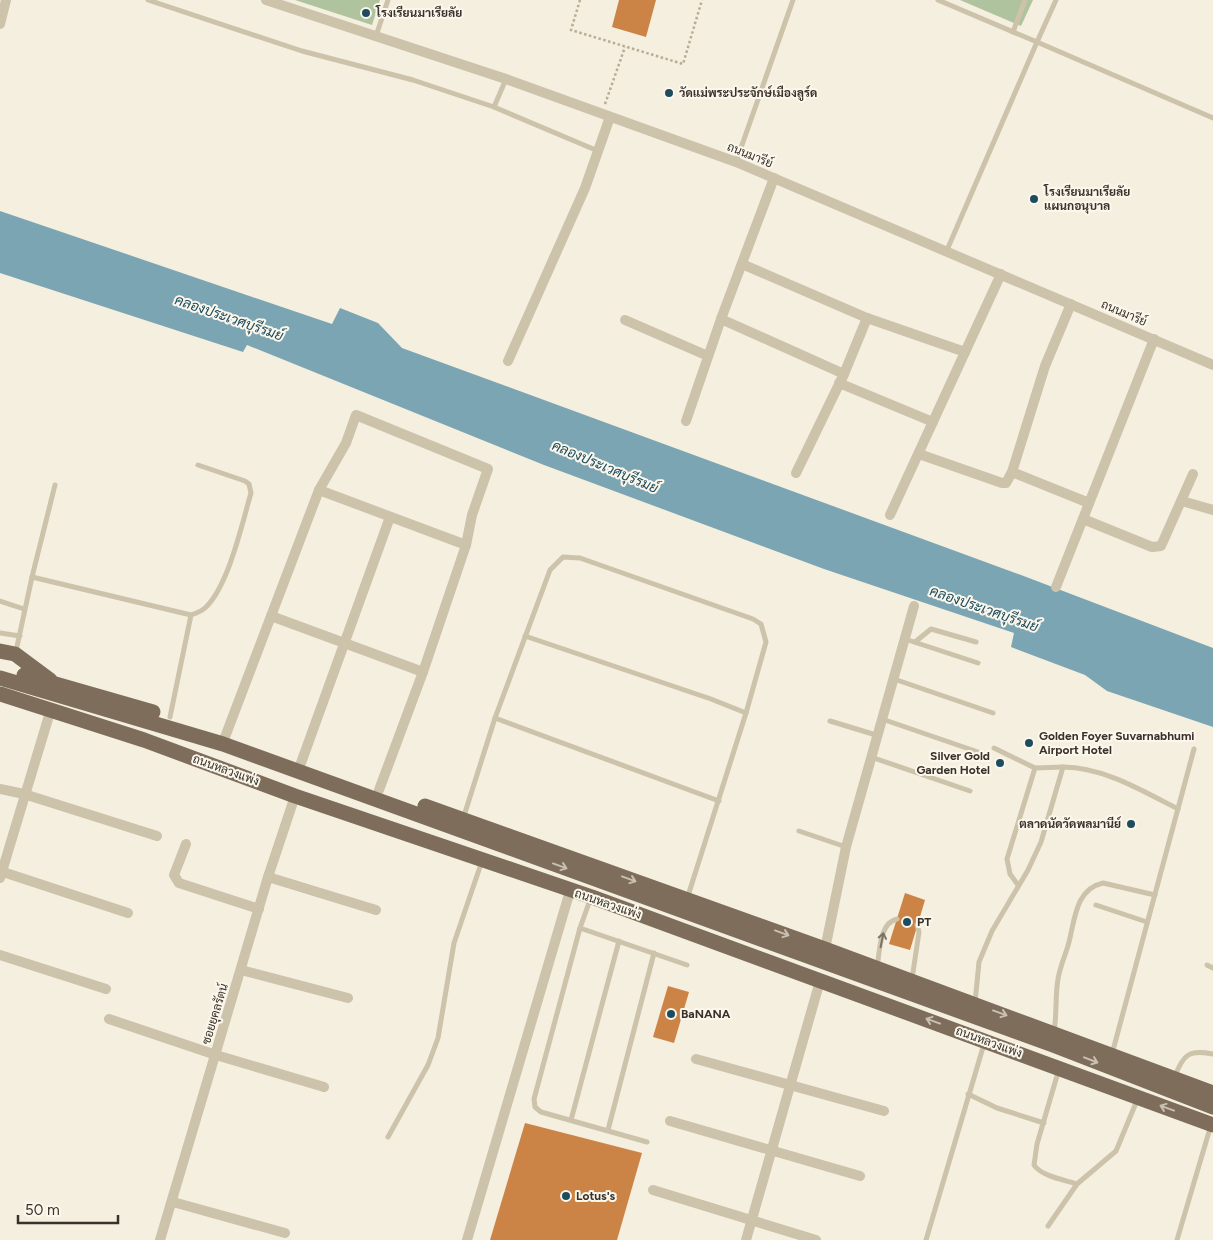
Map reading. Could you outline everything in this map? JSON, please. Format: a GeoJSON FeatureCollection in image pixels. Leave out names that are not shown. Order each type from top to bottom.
{"type":"FeatureCollection","features":[{"type":"Feature","properties":{"kind":"main road"},"geometry":{"type":"LineString","coordinates":[[0,651],[15,654],[52,682]]}},
{"type":"Feature","properties":{"kind":"main road"},"geometry":{"type":"LineString","coordinates":[[1,673],[52,682],[170,717],[463,819],[912,980],[1213,1093]]}},
{"type":"Feature","properties":{"kind":"main road"},"geometry":{"type":"LineString","coordinates":[[1,673],[223,744],[1053,1045],[1213,1107]]}},
{"type":"Feature","properties":{"kind":"main road"},"geometry":{"type":"LineString","coordinates":[[0,686],[90,712],[444,840],[747,942],[1064,1059],[1121,1091]]}},
{"type":"Feature","properties":{"kind":"main road","name":"ถนนหลวงแพ่ง"},"geometry":{"type":"LineString","coordinates":[[0,694],[144,740],[295,796],[592,897],[1212,1124]]}},
{"type":"Feature","properties":{"kind":"main road"},"geometry":{"type":"LineString","coordinates":[[0,705],[50,709]]}},
{"type":"Feature","properties":{"kind":"street"},"geometry":{"type":"LineString","coordinates":[[0,24],[6,0]]}},
{"type":"Feature","properties":{"kind":"street","name":"ถนนมารีย์"},"geometry":{"type":"LineString","coordinates":[[266,0],[506,79],[736,162],[947,250],[1213,365]]}},
{"type":"Feature","properties":{"kind":"street"},"geometry":{"type":"LineString","coordinates":[[508,361],[585,188],[598,151],[606,115]]}},
{"type":"Feature","properties":{"kind":"street"},"geometry":{"type":"LineString","coordinates":[[686,421],[721,319],[774,178]]}},
{"type":"Feature","properties":{"kind":"street"},"geometry":{"type":"LineString","coordinates":[[742,264],[867,318],[965,352]]}},
{"type":"Feature","properties":{"kind":"street"},"geometry":{"type":"LineString","coordinates":[[890,515],[1001,274]]}},
{"type":"Feature","properties":{"kind":"street"},"geometry":{"type":"LineString","coordinates":[[919,454],[1002,484],[1006,483],[1012,472],[1045,366],[1071,304]]}},
{"type":"Feature","properties":{"kind":"street"},"geometry":{"type":"LineString","coordinates":[[796,474],[842,378],[867,318]]}},
{"type":"Feature","properties":{"kind":"street"},"geometry":{"type":"LineString","coordinates":[[721,319],[933,422]]}},
{"type":"Feature","properties":{"kind":"street"},"geometry":{"type":"LineString","coordinates":[[625,320],[708,356]]}},
{"type":"Feature","properties":{"kind":"street"},"geometry":{"type":"LineString","coordinates":[[1056,587],[1154,339]]}},
{"type":"Feature","properties":{"kind":"street"},"geometry":{"type":"LineString","coordinates":[[225,737],[319,490],[346,443],[356,415],[488,469],[472,515],[466,545],[423,672],[379,790]]}},
{"type":"Feature","properties":{"kind":"street"},"geometry":{"type":"LineString","coordinates":[[1012,472],[1089,503]]}},
{"type":"Feature","properties":{"kind":"street"},"geometry":{"type":"LineString","coordinates":[[1083,519],[1157,548],[1164,544],[1192,474]]}},
{"type":"Feature","properties":{"kind":"street"},"geometry":{"type":"LineString","coordinates":[[319,490],[466,545]]}},
{"type":"Feature","properties":{"kind":"street"},"geometry":{"type":"LineString","coordinates":[[1182,500],[1213,510]]}},
{"type":"Feature","properties":{"kind":"street"},"geometry":{"type":"LineString","coordinates":[[301,764],[390,517]]}},
{"type":"Feature","properties":{"kind":"street"},"geometry":{"type":"LineString","coordinates":[[825,949],[846,848],[893,679],[910,640],[914,606]]}},
{"type":"Feature","properties":{"kind":"street"},"geometry":{"type":"LineString","coordinates":[[271,616],[423,672]]}},
{"type":"Feature","properties":{"kind":"street"},"geometry":{"type":"LineString","coordinates":[[50,709],[1,873],[128,913]]}},
{"type":"Feature","properties":{"kind":"street"},"geometry":{"type":"LineString","coordinates":[[0,789],[24,794],[157,836]]}},
{"type":"Feature","properties":{"kind":"street","name":"ซอยยุคลรัตน์"},"geometry":{"type":"LineString","coordinates":[[160,1240],[173,1202],[268,877],[295,796]]}},
{"type":"Feature","properties":{"kind":"street"},"geometry":{"type":"LineString","coordinates":[[186,844],[174,875],[179,883],[259,909]]}},
{"type":"Feature","properties":{"kind":"street"},"geometry":{"type":"LineString","coordinates":[[268,877],[376,910]]}},
{"type":"Feature","properties":{"kind":"street"},"geometry":{"type":"LineString","coordinates":[[467,1240],[570,891]]}},
{"type":"Feature","properties":{"kind":"street"},"geometry":{"type":"LineString","coordinates":[[0,955],[106,989]]}},
{"type":"Feature","properties":{"kind":"street"},"geometry":{"type":"LineString","coordinates":[[241,970],[348,998]]}},
{"type":"Feature","properties":{"kind":"street"},"geometry":{"type":"LineString","coordinates":[[746,1240],[820,980]]}},
{"type":"Feature","properties":{"kind":"street"},"geometry":{"type":"LineString","coordinates":[[109,1019],[216,1055],[324,1087]]}},
{"type":"Feature","properties":{"kind":"street"},"geometry":{"type":"LineString","coordinates":[[696,1059],[884,1111]]}},
{"type":"Feature","properties":{"kind":"street"},"geometry":{"type":"LineString","coordinates":[[670,1121],[860,1176]]}},
{"type":"Feature","properties":{"kind":"street"},"geometry":{"type":"LineString","coordinates":[[653,1190],[816,1240]]}},
{"type":"Feature","properties":{"kind":"street"},"geometry":{"type":"LineString","coordinates":[[173,1202],[286,1233]]}},
{"type":"Feature","properties":{"kind":"lane"},"geometry":{"type":"LineString","coordinates":[[148,0],[302,51],[413,80],[494,107],[598,151]]}},
{"type":"Feature","properties":{"kind":"lane"},"geometry":{"type":"LineString","coordinates":[[376,36],[388,0]]}},
{"type":"Feature","properties":{"kind":"lane"},"geometry":{"type":"LineString","coordinates":[[736,162],[793,0]]}},
{"type":"Feature","properties":{"kind":"lane"},"geometry":{"type":"LineString","coordinates":[[938,0],[1213,118]]}},
{"type":"Feature","properties":{"kind":"lane"},"geometry":{"type":"LineString","coordinates":[[1013,32],[1024,0]]}},
{"type":"Feature","properties":{"kind":"lane"},"geometry":{"type":"LineString","coordinates":[[947,250],[1056,0]]}},
{"type":"Feature","properties":{"kind":"lane"},"geometry":{"type":"LineString","coordinates":[[494,107],[506,79]]}},
{"type":"Feature","properties":{"kind":"lane"},"geometry":{"type":"LineString","coordinates":[[32,577],[191,615],[202,611],[222,583],[251,493],[249,484],[245,481],[198,465]]}},
{"type":"Feature","properties":{"kind":"lane"},"geometry":{"type":"LineString","coordinates":[[15,654],[24,609],[55,485]]}},
{"type":"Feature","properties":{"kind":"lane"},"geometry":{"type":"LineString","coordinates":[[463,819],[495,718],[524,636],[550,570],[563,557],[580,558],[753,619],[761,624],[766,642],[719,801],[687,899]]}},
{"type":"Feature","properties":{"kind":"lane"},"geometry":{"type":"LineString","coordinates":[[0,602],[24,609]]}},
{"type":"Feature","properties":{"kind":"lane"},"geometry":{"type":"LineString","coordinates":[[170,717],[191,615]]}},
{"type":"Feature","properties":{"kind":"lane"},"geometry":{"type":"LineString","coordinates":[[910,640],[931,629],[976,642]]}},
{"type":"Feature","properties":{"kind":"lane"},"geometry":{"type":"LineString","coordinates":[[0,633],[20,636]]}},
{"type":"Feature","properties":{"kind":"lane"},"geometry":{"type":"LineString","coordinates":[[524,636],[746,713]]}},
{"type":"Feature","properties":{"kind":"lane"},"geometry":{"type":"LineString","coordinates":[[910,640],[978,663]]}},
{"type":"Feature","properties":{"kind":"lane"},"geometry":{"type":"LineString","coordinates":[[893,679],[993,713]]}},
{"type":"Feature","properties":{"kind":"lane"},"geometry":{"type":"LineString","coordinates":[[495,718],[719,801]]}},
{"type":"Feature","properties":{"kind":"lane"},"geometry":{"type":"LineString","coordinates":[[881,718],[978,752]]}},
{"type":"Feature","properties":{"kind":"lane"},"geometry":{"type":"LineString","coordinates":[[830,721],[876,735]]}},
{"type":"Feature","properties":{"kind":"lane"},"geometry":{"type":"LineString","coordinates":[[994,748],[1035,768],[1063,767],[1084,769],[1102,774],[1178,809]]}},
{"type":"Feature","properties":{"kind":"lane"},"geometry":{"type":"LineString","coordinates":[[1112,1054],[1194,749]]}},
{"type":"Feature","properties":{"kind":"lane"},"geometry":{"type":"LineString","coordinates":[[870,757],[970,790]]}},
{"type":"Feature","properties":{"kind":"lane"},"geometry":{"type":"LineString","coordinates":[[975,1004],[979,962],[992,931],[1028,870],[1041,842],[1063,767]]}},
{"type":"Feature","properties":{"kind":"lane"},"geometry":{"type":"LineString","coordinates":[[1018,885],[1010,874],[1007,859],[1035,768]]}},
{"type":"Feature","properties":{"kind":"lane"},"geometry":{"type":"LineString","coordinates":[[799,831],[846,848]]}},
{"type":"Feature","properties":{"kind":"lane"},"geometry":{"type":"LineString","coordinates":[[388,1137],[428,1065],[438,1038],[454,943],[482,861]]}},
{"type":"Feature","properties":{"kind":"lane"},"geometry":{"type":"LineString","coordinates":[[1054,1033],[1058,1012],[1058,978],[1076,908],[1082,896],[1095,885],[1104,883],[1155,895]]}},
{"type":"Feature","properties":{"kind":"lane"},"geometry":{"type":"LineString","coordinates":[[592,897],[580,928],[534,1099],[535,1107],[541,1112],[647,1142]]}},
{"type":"Feature","properties":{"kind":"lane"},"geometry":{"type":"LineString","coordinates":[[1096,905],[1147,922]]}},
{"type":"Feature","properties":{"kind":"lane"},"geometry":{"type":"LineString","coordinates":[[877,968],[885,927],[892,920],[897,919]]}},
{"type":"Feature","properties":{"kind":"lane"},"geometry":{"type":"LineString","coordinates":[[912,980],[919,932],[917,925]]}},
{"type":"Feature","properties":{"kind":"lane"},"geometry":{"type":"LineString","coordinates":[[580,928],[687,965]]}},
{"type":"Feature","properties":{"kind":"lane"},"geometry":{"type":"LineString","coordinates":[[571,1120],[619,942]]}},
{"type":"Feature","properties":{"kind":"lane"},"geometry":{"type":"LineString","coordinates":[[608,1130],[654,954]]}},
{"type":"Feature","properties":{"kind":"lane"},"geometry":{"type":"LineString","coordinates":[[1207,965],[1213,968]]}},
{"type":"Feature","properties":{"kind":"lane"},"geometry":{"type":"LineString","coordinates":[[926,1240],[985,1041]]}},
{"type":"Feature","properties":{"kind":"lane"},"geometry":{"type":"LineString","coordinates":[[1174,1079],[1181,1060],[1187,1055],[1213,1054]]}},
{"type":"Feature","properties":{"kind":"lane"},"geometry":{"type":"LineString","coordinates":[[1059,1068],[1037,1144],[1034,1165],[1037,1169],[1047,1174],[1077,1184]]}},
{"type":"Feature","properties":{"kind":"lane"},"geometry":{"type":"LineString","coordinates":[[968,1094],[997,1108],[1044,1123]]}},
{"type":"Feature","properties":{"kind":"lane"},"geometry":{"type":"LineString","coordinates":[[1048,1226],[1077,1184],[1116,1151],[1138,1098]]}},
{"type":"Feature","properties":{"kind":"lane"},"geometry":{"type":"LineString","coordinates":[[1177,1240],[1212,1124]]}},
{"type":"Feature","properties":{"kind":"path"},"geometry":{"type":"LineString","coordinates":[[580,0],[571,30],[682,64],[702,0]]}},
{"type":"Feature","properties":{"kind":"path"},"geometry":{"type":"LineString","coordinates":[[606,115],[625,46]]}},
{"type":"Feature","properties":{"kind":"green space","name":"โรงเรียนมาเรียลัย"},"geometry":{"type":"Polygon","coordinates":[[[295,0],[380,0],[372,25],[295,0]]]}},
{"type":"Feature","properties":{"kind":"green space"},"geometry":{"type":"Polygon","coordinates":[[[960,0],[1033,0],[1021,26],[960,0]]]}},
{"type":"Feature","properties":{"kind":"water","name":"คลองประเวศบุรีรมย์"},"geometry":{"type":"Polygon","coordinates":[[[0,211],[332,324],[340,308],[378,323],[402,348],[1021,575],[1213,648],[1213,727],[1107,691],[1085,675],[1011,647],[1014,633],[824,569],[544,465],[247,345],[243,352],[0,273],[0,211]]]}},
{"type":"Feature","properties":{"kind":"building"},"geometry":{"type":"Polygon","coordinates":[[[619,0],[656,0],[646,37],[612,27],[619,0]]]}},
{"type":"Feature","properties":{"kind":"building","name":"PT"},"geometry":{"type":"Polygon","coordinates":[[[905,893],[925,900],[910,950],[889,944],[905,893]]]}},
{"type":"Feature","properties":{"kind":"building","name":"BaNANA"},"geometry":{"type":"Polygon","coordinates":[[[668,986],[689,992],[674,1043],[653,1037],[668,986]]]}},
{"type":"Feature","properties":{"kind":"building","name":"Lotus's"},"geometry":{"type":"Polygon","coordinates":[[[525,1123],[642,1153],[617,1240],[490,1240],[525,1123]]]}},
{"type":"Feature","properties":{"kind":"place","name":"โรงเรียนมาเรียลัย"},"geometry":{"type":"Point","coordinates":[366,13]}},
{"type":"Feature","properties":{"kind":"place","name":"วัดแม่พระประจักษ์เมืองลูร์ด"},"geometry":{"type":"Point","coordinates":[669,93]}},
{"type":"Feature","properties":{"kind":"place","name":"โรงเรียนมาเรียลัย แผนกอนุบาล"},"geometry":{"type":"Point","coordinates":[1034,199]}},
{"type":"Feature","properties":{"kind":"place","name":"Golden Foyer Suvarnabhumi Airport Hotel"},"geometry":{"type":"Point","coordinates":[1029,743]}},
{"type":"Feature","properties":{"kind":"place","name":"Silver Gold Garden Hotel"},"geometry":{"type":"Point","coordinates":[1000,763]}},
{"type":"Feature","properties":{"kind":"place","name":"ตลาดนัดวัดพลมานีย์"},"geometry":{"type":"Point","coordinates":[1131,824]}},
{"type":"Feature","properties":{"kind":"place","name":"PT"},"geometry":{"type":"Point","coordinates":[907,922]}},
{"type":"Feature","properties":{"kind":"place","name":"BaNANA"},"geometry":{"type":"Point","coordinates":[671,1014]}},
{"type":"Feature","properties":{"kind":"place","name":"Lotus's"},"geometry":{"type":"Point","coordinates":[566,1196]}}]}
